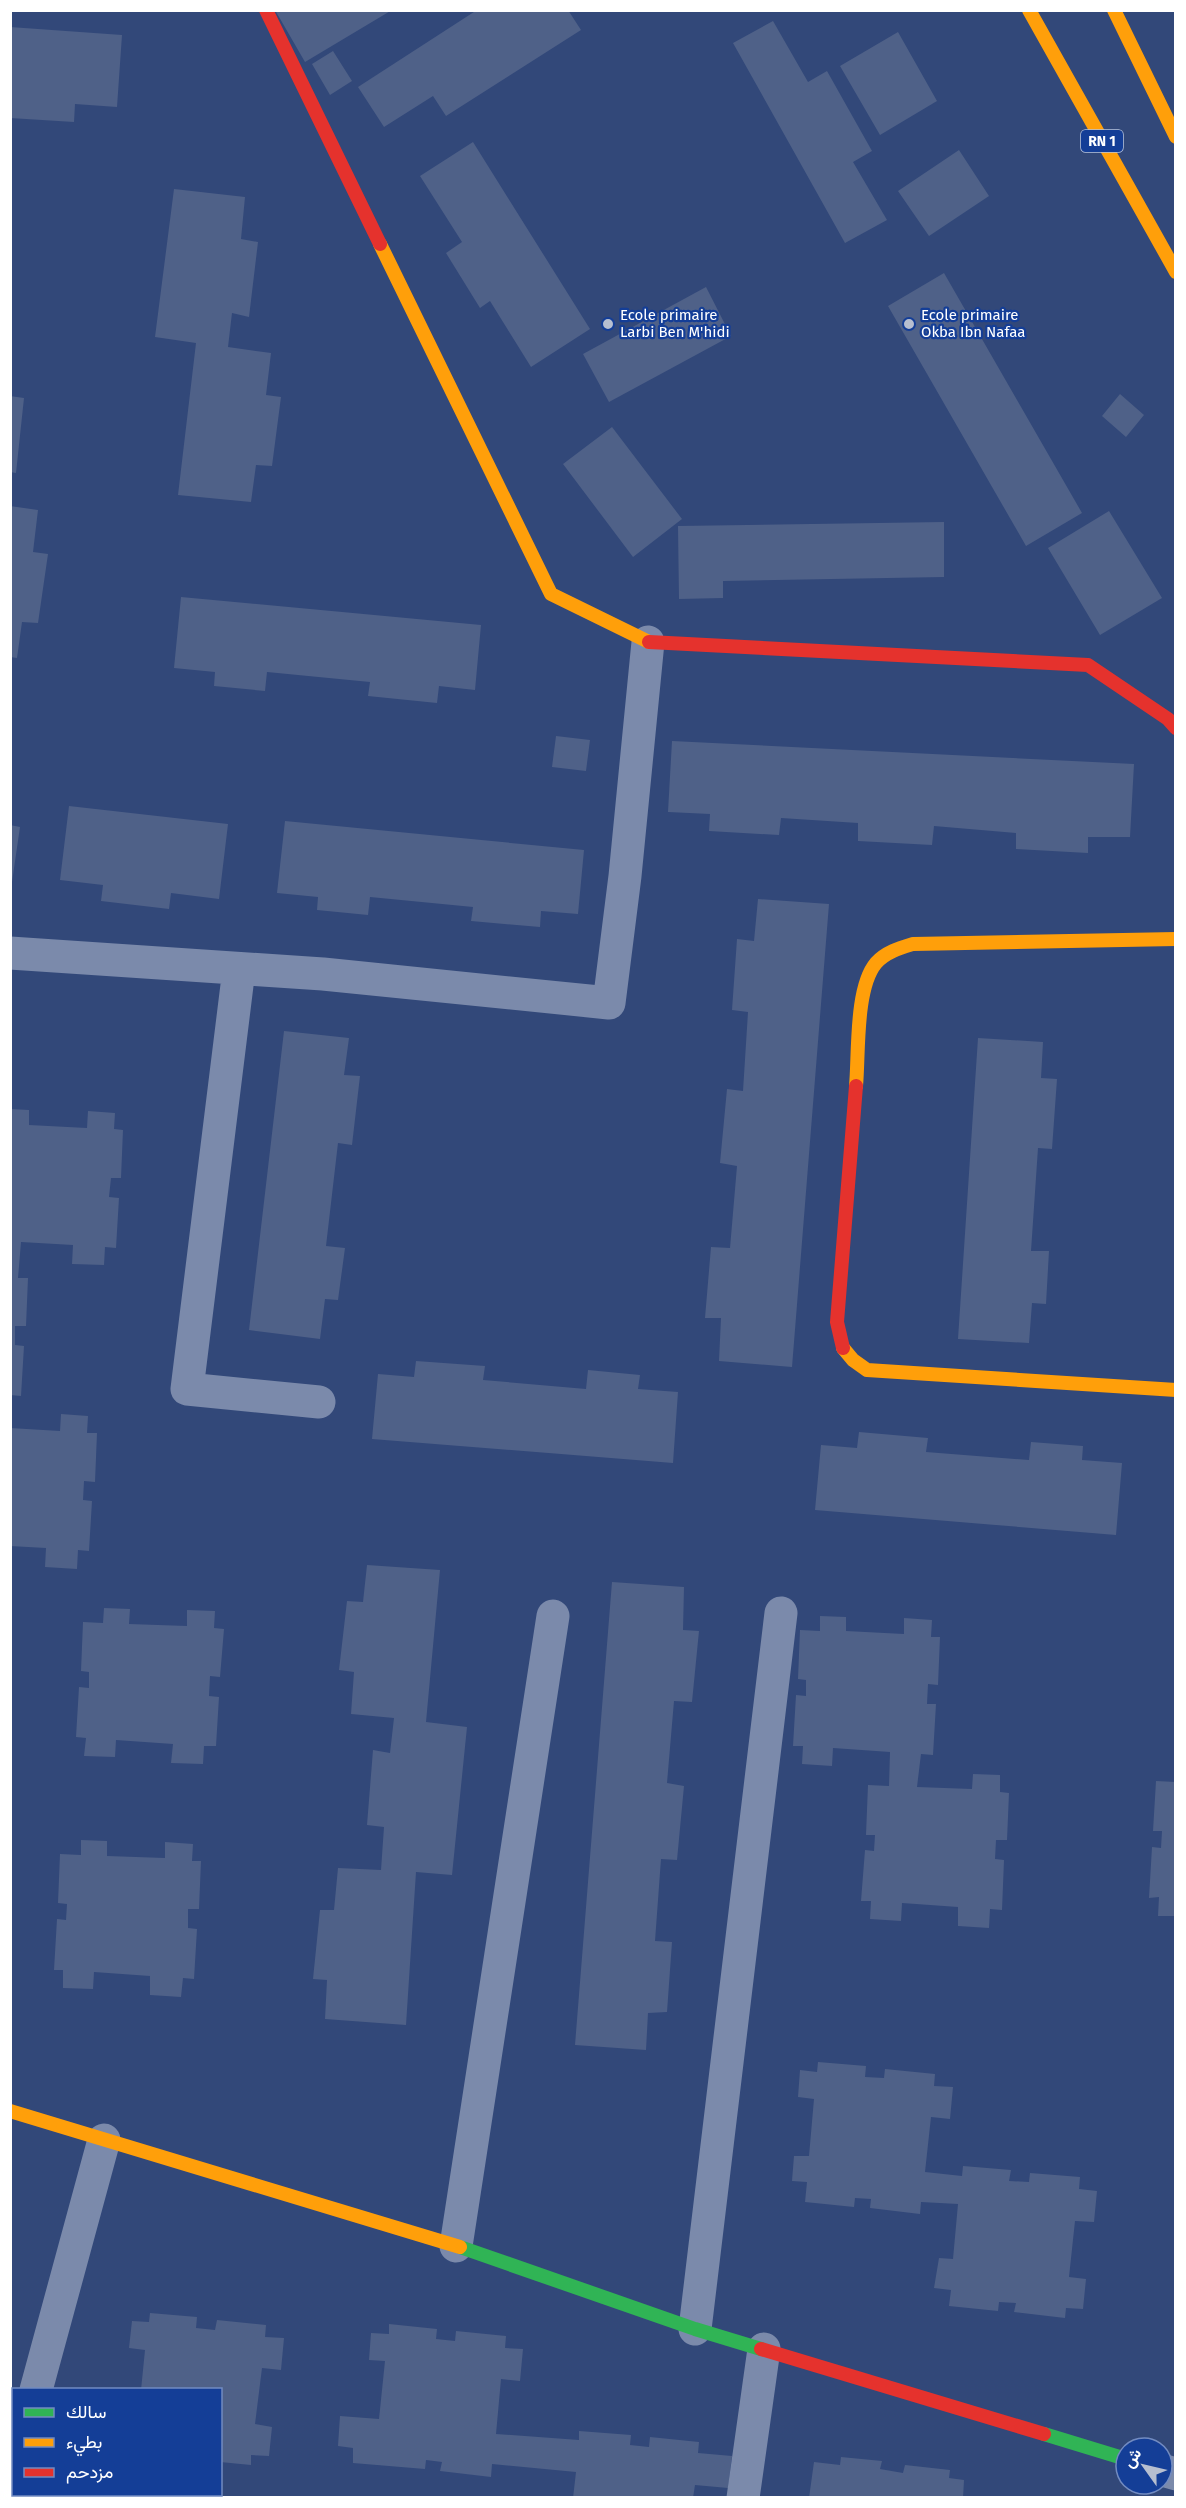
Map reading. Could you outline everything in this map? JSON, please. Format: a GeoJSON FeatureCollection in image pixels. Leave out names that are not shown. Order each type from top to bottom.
{"type":"FeatureCollection","features":[{"type":"Feature","properties":{"kind":"main road"},"geometry":{"type":"LineString","coordinates":[[266,10],[551,594],[648,642],[1088,665],[1168,719],[1176,728]]}},
{"type":"Feature","properties":{"kind":"main road","name":"RN 1"},"geometry":{"type":"LineString","coordinates":[[1029,10],[1176,272]]}},
{"type":"Feature","properties":{"kind":"main road"},"geometry":{"type":"LineString","coordinates":[[1114,10],[1176,137]]}},
{"type":"Feature","properties":{"kind":"main road"},"geometry":{"type":"LineString","coordinates":[[1176,939],[913,944],[886,953],[870,968],[864,986],[837,1322],[839,1341],[847,1357],[867,1371],[1176,1390]]}},
{"type":"Feature","properties":{"kind":"main road"},"geometry":{"type":"LineString","coordinates":[[10,2111],[456,2246],[695,2329],[1114,2455]]}},
{"type":"Feature","properties":{"kind":"street"},"geometry":{"type":"LineString","coordinates":[[10,953],[239,969],[609,1003],[625,876],[648,642]]}},
{"type":"Feature","properties":{"kind":"street"},"geometry":{"type":"LineString","coordinates":[[239,969],[187,1389],[319,1402]]}},
{"type":"Feature","properties":{"kind":"street"},"geometry":{"type":"LineString","coordinates":[[695,2329],[781,1613]]}},
{"type":"Feature","properties":{"kind":"street"},"geometry":{"type":"LineString","coordinates":[[456,2246],[553,1616]]}},
{"type":"Feature","properties":{"kind":"street"},"geometry":{"type":"LineString","coordinates":[[37,2388],[104,2140]]}},
{"type":"Feature","properties":{"kind":"street"},"geometry":{"type":"LineString","coordinates":[[743,2498],[764,2349]]}},
{"type":"Feature","properties":{"kind":"building"},"geometry":{"type":"Polygon","coordinates":[[[275,10],[392,10],[305,62],[275,10]]]}},
{"type":"Feature","properties":{"kind":"building"},"geometry":{"type":"Polygon","coordinates":[[[477,10],[568,10],[581,30],[446,116],[433,96],[384,127],[358,87],[477,10]]]}},
{"type":"Feature","properties":{"kind":"building"},"geometry":{"type":"Polygon","coordinates":[[[773,21],[808,82],[827,71],[872,151],[853,162],[887,220],[845,243],[733,43],[773,21]]]}},
{"type":"Feature","properties":{"kind":"building"},"geometry":{"type":"Polygon","coordinates":[[[10,27],[122,35],[117,107],[75,104],[74,122],[10,118],[10,27]]]}},
{"type":"Feature","properties":{"kind":"building"},"geometry":{"type":"Polygon","coordinates":[[[898,32],[937,101],[880,135],[840,66],[898,32]]]}},
{"type":"Feature","properties":{"kind":"building"},"geometry":{"type":"Polygon","coordinates":[[[333,51],[352,81],[330,95],[312,64],[333,51]]]}},
{"type":"Feature","properties":{"kind":"building"},"geometry":{"type":"Polygon","coordinates":[[[473,142],[590,329],[531,367],[490,301],[480,308],[446,253],[462,242],[420,176],[473,142]]]}},
{"type":"Feature","properties":{"kind":"building"},"geometry":{"type":"Polygon","coordinates":[[[959,150],[989,196],[929,236],[898,191],[959,150]]]}},
{"type":"Feature","properties":{"kind":"building"},"geometry":{"type":"Polygon","coordinates":[[[174,189],[245,197],[241,239],[258,242],[249,317],[232,313],[228,347],[271,353],[266,395],[281,397],[272,466],[256,465],[251,502],[178,495],[196,343],[155,337],[174,189]]]}},
{"type":"Feature","properties":{"kind":"building"},"geometry":{"type":"Polygon","coordinates":[[[944,273],[1082,513],[1026,546],[888,306],[944,273]]]}},
{"type":"Feature","properties":{"kind":"building"},"geometry":{"type":"Polygon","coordinates":[[[706,287],[731,336],[609,402],[583,354],[706,287]]]}},
{"type":"Feature","properties":{"kind":"building"},"geometry":{"type":"Polygon","coordinates":[[[1120,394],[1144,415],[1126,437],[1102,416],[1120,394]]]}},
{"type":"Feature","properties":{"kind":"building"},"geometry":{"type":"Polygon","coordinates":[[[10,396],[24,398],[16,473],[10,472],[10,396]]]}},
{"type":"Feature","properties":{"kind":"building"},"geometry":{"type":"Polygon","coordinates":[[[612,427],[682,519],[633,557],[563,464],[612,427]]]}},
{"type":"Feature","properties":{"kind":"building"},"geometry":{"type":"Polygon","coordinates":[[[10,506],[38,510],[33,552],[48,554],[38,623],[22,622],[17,658],[10,657],[10,506]]]}},
{"type":"Feature","properties":{"kind":"building"},"geometry":{"type":"Polygon","coordinates":[[[1109,511],[1162,598],[1100,635],[1048,548],[1109,511]]]}},
{"type":"Feature","properties":{"kind":"building"},"geometry":{"type":"Polygon","coordinates":[[[944,522],[944,577],[723,581],[723,598],[679,599],[678,526],[944,522]]]}},
{"type":"Feature","properties":{"kind":"building"},"geometry":{"type":"Polygon","coordinates":[[[181,597],[481,625],[475,690],[439,686],[437,703],[368,696],[370,682],[267,672],[265,691],[214,686],[215,672],[174,668],[181,597]]]}},
{"type":"Feature","properties":{"kind":"building"},"geometry":{"type":"Polygon","coordinates":[[[556,736],[590,740],[586,771],[552,767],[556,736]]]}},
{"type":"Feature","properties":{"kind":"building"},"geometry":{"type":"Polygon","coordinates":[[[672,741],[1134,764],[1130,837],[1088,837],[1088,853],[1016,849],[1016,833],[934,826],[932,845],[858,841],[858,823],[781,818],[779,835],[709,831],[710,814],[668,812],[672,741]]]}},
{"type":"Feature","properties":{"kind":"building"},"geometry":{"type":"Polygon","coordinates":[[[69,806],[228,824],[219,899],[171,893],[169,909],[101,901],[103,885],[60,880],[69,806]]]}},
{"type":"Feature","properties":{"kind":"building"},"geometry":{"type":"Polygon","coordinates":[[[285,821],[584,850],[578,914],[541,911],[540,927],[471,921],[473,907],[370,897],[368,915],[317,910],[318,897],[277,893],[285,821]]]}},
{"type":"Feature","properties":{"kind":"building"},"geometry":{"type":"Polygon","coordinates":[[[10,825],[20,827],[12,882],[10,882],[10,825]]]}},
{"type":"Feature","properties":{"kind":"building"},"geometry":{"type":"Polygon","coordinates":[[[758,899],[829,904],[792,1367],[719,1361],[721,1318],[705,1318],[711,1247],[730,1248],[737,1166],[720,1163],[727,1089],[743,1091],[748,1012],[732,1010],[737,939],[754,941],[758,899]]]}},
{"type":"Feature","properties":{"kind":"building"},"geometry":{"type":"Polygon","coordinates":[[[284,1031],[349,1038],[344,1075],[360,1076],[352,1145],[338,1143],[326,1246],[345,1248],[338,1300],[325,1299],[320,1339],[249,1330],[284,1031]]]}},
{"type":"Feature","properties":{"kind":"building"},"geometry":{"type":"Polygon","coordinates":[[[978,1038],[1043,1042],[1041,1078],[1057,1079],[1052,1149],[1038,1148],[1031,1251],[1049,1251],[1046,1304],[1032,1303],[1029,1343],[958,1339],[978,1038]]]}},
{"type":"Feature","properties":{"kind":"building"},"geometry":{"type":"Polygon","coordinates":[[[10,1109],[29,1110],[29,1125],[87,1128],[88,1111],[115,1113],[114,1129],[123,1130],[121,1178],[111,1178],[109,1197],[119,1198],[116,1248],[105,1247],[104,1265],[72,1264],[73,1245],[21,1242],[18,1278],[28,1278],[26,1326],[15,1326],[15,1345],[24,1346],[21,1396],[10,1395],[10,1109]]]}},
{"type":"Feature","properties":{"kind":"building"},"geometry":{"type":"Polygon","coordinates":[[[416,1361],[485,1366],[483,1380],[586,1389],[588,1370],[640,1375],[638,1389],[678,1392],[673,1463],[372,1439],[378,1374],[414,1377],[416,1361]]]}},
{"type":"Feature","properties":{"kind":"building"},"geometry":{"type":"Polygon","coordinates":[[[61,1414],[88,1416],[87,1433],[97,1433],[95,1482],[84,1481],[83,1500],[92,1501],[89,1551],[78,1550],[77,1569],[45,1567],[46,1548],[10,1546],[10,1428],[60,1431],[61,1414]]]}},
{"type":"Feature","properties":{"kind":"building"},"geometry":{"type":"Polygon","coordinates":[[[859,1432],[928,1438],[926,1452],[1029,1460],[1031,1442],[1083,1446],[1082,1460],[1122,1463],[1116,1535],[815,1510],[821,1445],[857,1448],[859,1432]]]}},
{"type":"Feature","properties":{"kind":"building"},"geometry":{"type":"Polygon","coordinates":[[[367,1565],[440,1570],[426,1722],[467,1727],[452,1875],[416,1872],[406,2025],[325,2019],[327,1980],[313,1979],[320,1910],[334,1910],[338,1868],[381,1870],[384,1827],[367,1825],[373,1750],[390,1753],[394,1718],[351,1714],[354,1672],[339,1670],[347,1601],[363,1602],[367,1565]]]}},
{"type":"Feature","properties":{"kind":"building"},"geometry":{"type":"Polygon","coordinates":[[[612,1582],[684,1587],[683,1630],[699,1631],[692,1702],[674,1701],[667,1783],[684,1786],[677,1860],[661,1859],[655,1941],[672,1942],[667,2012],[648,2013],[646,2050],[575,2045],[612,1582]]]}},
{"type":"Feature","properties":{"kind":"building"},"geometry":{"type":"Polygon","coordinates":[[[104,1608],[130,1609],[129,1624],[187,1626],[187,1610],[215,1611],[214,1628],[224,1629],[220,1677],[210,1676],[209,1696],[219,1697],[216,1746],[204,1746],[203,1764],[171,1763],[173,1744],[116,1740],[115,1757],[84,1756],[86,1738],[76,1737],[79,1687],[89,1688],[89,1672],[81,1671],[83,1622],[103,1623],[104,1608]]]}},
{"type":"Feature","properties":{"kind":"building"},"geometry":{"type":"Polygon","coordinates":[[[820,1616],[846,1617],[846,1631],[904,1634],[904,1618],[932,1620],[931,1637],[940,1637],[938,1685],[928,1684],[927,1704],[936,1704],[933,1755],[921,1754],[917,1787],[972,1789],[973,1774],[1000,1775],[1000,1792],[1009,1793],[1007,1840],[996,1840],[995,1859],[1004,1860],[1002,1910],[990,1909],[989,1928],[958,1926],[958,1907],[902,1903],[901,1921],[870,1919],[871,1901],[861,1901],[865,1850],[874,1851],[875,1835],[866,1835],[868,1785],[889,1786],[890,1752],[833,1748],[832,1766],[802,1764],[803,1746],[793,1746],[796,1695],[806,1696],[806,1680],[798,1679],[800,1630],[820,1631],[820,1616]]]}},
{"type":"Feature","properties":{"kind":"building"},"geometry":{"type":"Polygon","coordinates":[[[1156,1781],[1176,1782],[1176,1916],[1158,1916],[1159,1897],[1149,1898],[1152,1847],[1161,1848],[1162,1831],[1153,1831],[1156,1781]]]}},
{"type":"Feature","properties":{"kind":"building"},"geometry":{"type":"Polygon","coordinates":[[[81,1840],[107,1841],[107,1856],[165,1858],[165,1842],[193,1844],[192,1861],[201,1861],[199,1909],[188,1909],[188,1928],[197,1929],[194,1979],[183,1978],[181,1997],[150,1995],[150,1976],[94,1972],[93,1989],[63,1988],[63,1970],[54,1970],[57,1919],[66,1920],[67,1904],[58,1903],[60,1854],[81,1855],[81,1840]]]}},
{"type":"Feature","properties":{"kind":"building"},"geometry":{"type":"Polygon","coordinates":[[[818,2062],[866,2066],[865,2077],[884,2078],[885,2069],[935,2074],[934,2086],[953,2087],[950,2119],[931,2117],[925,2172],[962,2176],[963,2166],[1011,2170],[1009,2181],[1029,2182],[1030,2173],[1080,2177],[1079,2189],[1097,2191],[1094,2222],[1075,2221],[1069,2277],[1086,2279],[1083,2309],[1066,2308],[1065,2318],[1014,2312],[1016,2303],[999,2302],[998,2311],[949,2306],[951,2290],[934,2288],[939,2258],[953,2259],[958,2204],[921,2202],[920,2214],[870,2208],[871,2199],[855,2198],[854,2207],[805,2202],[807,2182],[792,2181],[794,2156],[809,2156],[814,2099],[798,2097],[800,2070],[817,2072],[818,2062]]]}},
{"type":"Feature","properties":{"kind":"building"},"geometry":{"type":"Polygon","coordinates":[[[150,2313],[197,2317],[196,2328],[215,2330],[217,2320],[266,2325],[265,2337],[284,2338],[281,2370],[262,2368],[255,2424],[272,2427],[269,2456],[251,2455],[251,2465],[222,2462],[222,2388],[141,2388],[145,2350],[129,2348],[132,2321],[149,2322],[150,2313]]]}},
{"type":"Feature","properties":{"kind":"building"},"geometry":{"type":"Polygon","coordinates":[[[389,2324],[437,2329],[436,2339],[455,2341],[456,2331],[506,2336],[505,2348],[523,2349],[520,2381],[501,2379],[496,2434],[579,2440],[579,2431],[631,2435],[630,2445],[649,2447],[650,2437],[699,2442],[698,2453],[732,2456],[728,2488],[695,2485],[693,2498],[573,2498],[576,2472],[492,2464],[491,2477],[440,2471],[442,2462],[426,2460],[425,2469],[353,2463],[353,2448],[338,2446],[340,2416],[379,2419],[385,2361],[369,2360],[371,2333],[389,2334],[389,2324]]]}},
{"type":"Feature","properties":{"kind":"building"},"geometry":{"type":"Polygon","coordinates":[[[841,2457],[882,2461],[880,2469],[903,2473],[905,2465],[950,2470],[949,2478],[964,2480],[963,2498],[809,2498],[814,2462],[840,2465],[841,2457]]]}},
{"type":"Feature","properties":{"kind":"traffic: fast"},"geometry":{"type":"LineString","coordinates":[[460,2247],[695,2329],[761,2349]]}},
{"type":"Feature","properties":{"kind":"traffic: fast"},"geometry":{"type":"LineString","coordinates":[[1044,2434],[1114,2455]]}},
{"type":"Feature","properties":{"kind":"traffic: slow"},"geometry":{"type":"LineString","coordinates":[[1029,10],[1176,272]]}},
{"type":"Feature","properties":{"kind":"traffic: slow"},"geometry":{"type":"LineString","coordinates":[[1114,10],[1176,137]]}},
{"type":"Feature","properties":{"kind":"traffic: slow"},"geometry":{"type":"LineString","coordinates":[[380,244],[551,594],[649,642]]}},
{"type":"Feature","properties":{"kind":"traffic: slow"},"geometry":{"type":"LineString","coordinates":[[856,1086],[859,1022],[864,988],[876,963],[893,951],[913,944],[1176,939]]}},
{"type":"Feature","properties":{"kind":"traffic: slow"},"geometry":{"type":"LineString","coordinates":[[843,1348],[853,1360],[867,1370],[1176,1390]]}},
{"type":"Feature","properties":{"kind":"traffic: slow"},"geometry":{"type":"LineString","coordinates":[[10,2111],[460,2247]]}},
{"type":"Feature","properties":{"kind":"traffic: jam"},"geometry":{"type":"LineString","coordinates":[[266,10],[380,244]]}},
{"type":"Feature","properties":{"kind":"traffic: jam"},"geometry":{"type":"LineString","coordinates":[[649,642],[1088,665],[1168,719],[1176,728]]}},
{"type":"Feature","properties":{"kind":"traffic: jam"},"geometry":{"type":"LineString","coordinates":[[843,1348],[837,1322],[856,1086]]}},
{"type":"Feature","properties":{"kind":"traffic: jam"},"geometry":{"type":"LineString","coordinates":[[761,2349],[1044,2434]]}},
{"type":"Feature","properties":{"kind":"place","name":"Ecole primaire Larbi Ben M'hidi"},"geometry":{"type":"Point","coordinates":[608,324]}},
{"type":"Feature","properties":{"kind":"place","name":"Ecole primaire Okba Ibn Nafaa"},"geometry":{"type":"Point","coordinates":[909,324]}}]}
